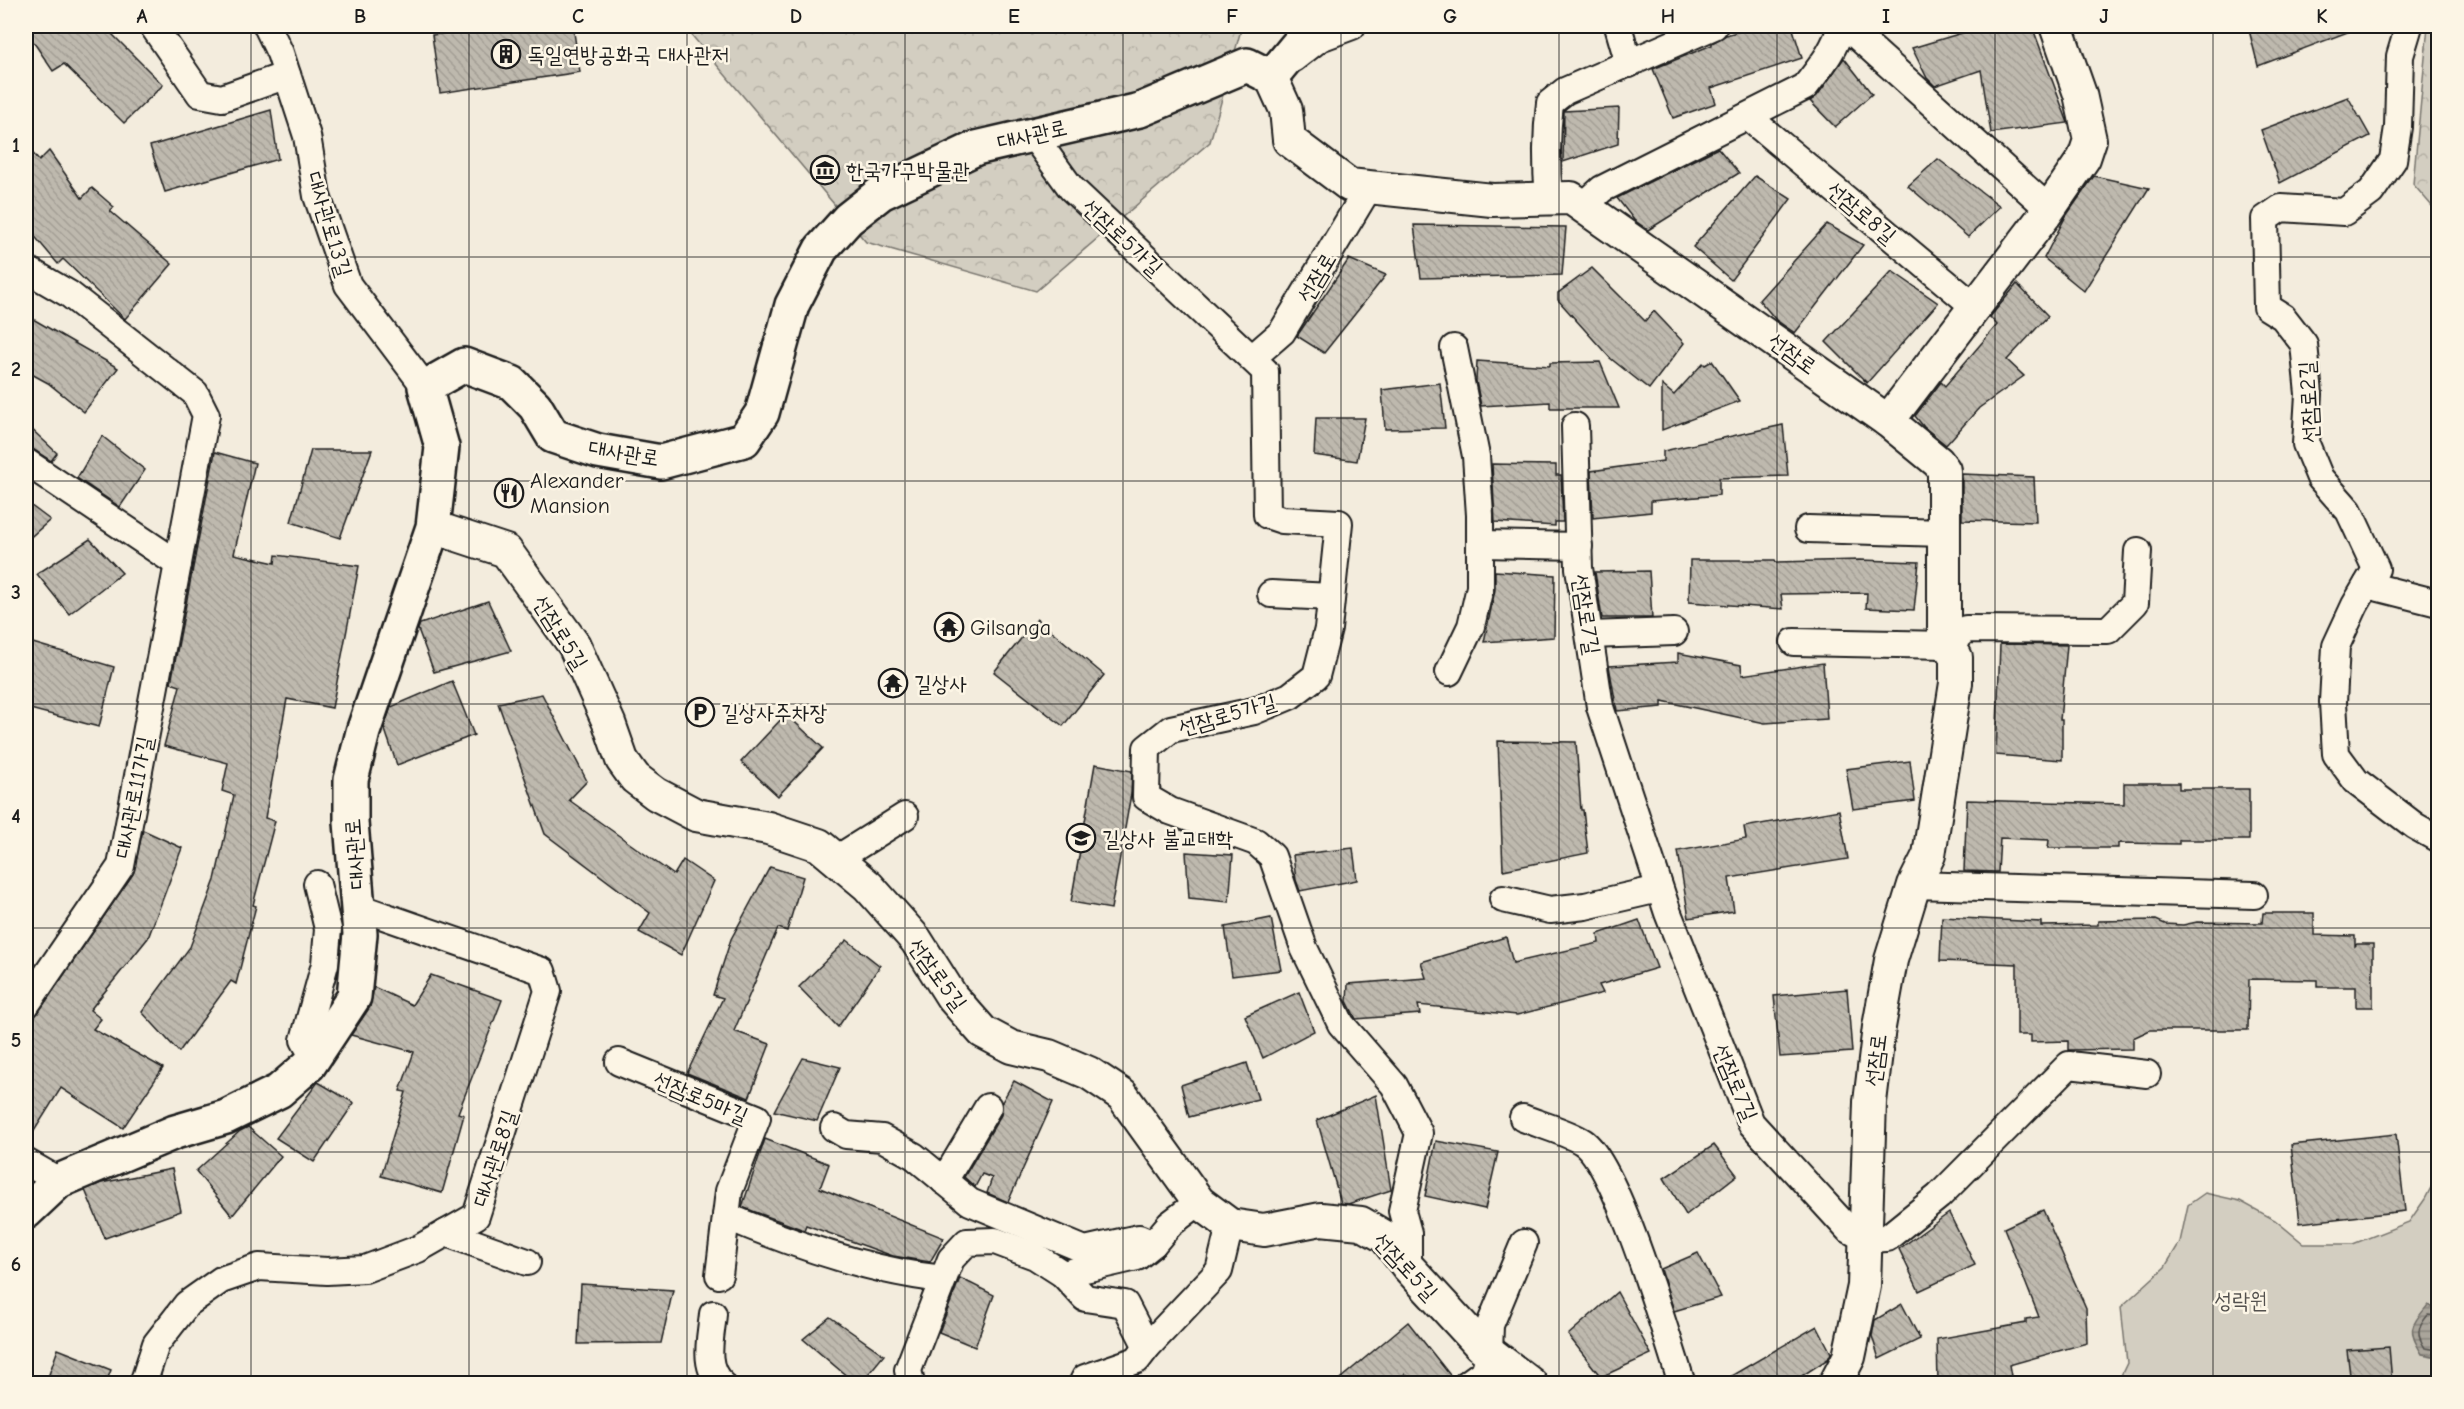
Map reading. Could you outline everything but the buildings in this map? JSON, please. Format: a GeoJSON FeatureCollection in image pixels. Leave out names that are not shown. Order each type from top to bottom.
{"type":"FeatureCollection","features":[{"type":"Feature","properties":{"kind":"main road"},"geometry":{"type":"LineString","coordinates":[[1271,76],[1304,37],[1306,26]]}},
{"type":"Feature","properties":{"kind":"main road","name":"대사관로"},"geometry":{"type":"LineString","coordinates":[[26,1212],[59,1181],[175,1132],[226,1117],[279,1091],[314,1058],[354,997],[360,934],[351,780],[363,732],[433,527],[442,447],[425,387],[464,365],[512,383],[536,406],[553,436],[598,451],[661,462],[744,440],[762,413],[792,305],[821,249],[848,219],[881,193],[976,148],[1140,110],[1247,65],[1271,76]]}},
{"type":"Feature","properties":{"kind":"street"},"geometry":{"type":"LineString","coordinates":[[153,26],[200,94],[222,98],[287,75]]}},
{"type":"Feature","properties":{"kind":"street","name":"대사관로13길"},"geometry":{"type":"LineString","coordinates":[[267,26],[280,52],[307,136],[317,196],[348,285],[425,387]]}},
{"type":"Feature","properties":{"kind":"street"},"geometry":{"type":"LineString","coordinates":[[1271,76],[1320,38],[1352,26]]}},
{"type":"Feature","properties":{"kind":"street"},"geometry":{"type":"LineString","coordinates":[[1618,26],[1629,64]]}},
{"type":"Feature","properties":{"kind":"street"},"geometry":{"type":"LineString","coordinates":[[1549,199],[1546,156],[1551,104],[1565,92],[1714,26]]}},
{"type":"Feature","properties":{"kind":"street"},"geometry":{"type":"LineString","coordinates":[[1583,206],[1602,189],[1805,87],[1827,58],[1838,39],[1841,26]]}},
{"type":"Feature","properties":{"kind":"street"},"geometry":{"type":"LineString","coordinates":[[1846,26],[2049,209]]}},
{"type":"Feature","properties":{"kind":"street"},"geometry":{"type":"LineString","coordinates":[[1888,421],[2049,209],[2084,159],[2090,140],[2080,94],[2056,26]]}},
{"type":"Feature","properties":{"kind":"street","name":"선잠로2길"},"geometry":{"type":"LineString","coordinates":[[2409,26],[2400,56],[2398,127],[2393,160],[2371,192],[2344,212],[2281,207],[2265,219],[2267,307],[2283,317],[2304,344],[2309,394],[2306,444],[2320,478],[2349,512],[2376,570],[2336,646],[2333,702],[2336,754],[2356,781],[2415,826],[2439,839]]}},
{"type":"Feature","properties":{"kind":"street","name":"선잠로"},"geometry":{"type":"LineString","coordinates":[[1271,76],[1286,110],[1289,140],[1348,185],[1491,200],[1571,198],[1888,421],[1938,462],[1944,470],[1944,638],[1956,657],[1956,683],[1929,855],[1914,885],[1891,960],[1879,1027],[1870,1102],[1864,1286],[1849,1357],[1835,1383]]}},
{"type":"Feature","properties":{"kind":"street","name":"선잠로8길"},"geometry":{"type":"LineString","coordinates":[[1748,117],[1975,307]]}},
{"type":"Feature","properties":{"kind":"street","name":"선잠로5가길"},"geometry":{"type":"LineString","coordinates":[[1032,134],[1071,188],[1265,371],[1267,515],[1282,520],[1339,523],[1328,629],[1316,676],[1290,696],[1254,711],[1171,729],[1147,748],[1146,797],[1170,811],[1256,842],[1272,856],[1304,948],[1341,1024],[1394,1084],[1419,1133],[1402,1211],[1408,1233],[1408,1267]]}},
{"type":"Feature","properties":{"kind":"street","name":"선잠로"},"geometry":{"type":"LineString","coordinates":[[1252,358],[1282,332],[1369,187]]}},
{"type":"Feature","properties":{"kind":"street","name":"대사관로11가길"},"geometry":{"type":"LineString","coordinates":[[26,269],[69,294],[195,393],[206,414],[121,866],[26,1005]]}},
{"type":"Feature","properties":{"kind":"street"},"geometry":{"type":"LineString","coordinates":[[1449,672],[1471,626],[1480,587],[1476,456],[1454,348]]}},
{"type":"Feature","properties":{"kind":"street","name":"선잠로7길"},"geometry":{"type":"LineString","coordinates":[[1575,426],[1579,568],[1600,707],[1659,889],[1751,1123],[1848,1229],[1866,1239]]}},
{"type":"Feature","properties":{"kind":"street"},"geometry":{"type":"LineString","coordinates":[[26,462],[177,564]]}},
{"type":"Feature","properties":{"kind":"street","name":"선잠로5길"},"geometry":{"type":"LineString","coordinates":[[433,527],[506,551],[574,645],[609,723],[622,760],[635,778],[656,794],[696,815],[768,828],[819,845],[868,886],[916,940],[952,997],[983,1032],[1011,1047],[1049,1056],[1089,1073],[1122,1095],[1199,1202],[1230,1225],[1264,1230],[1321,1219],[1361,1223],[1385,1237],[1408,1267],[1480,1346],[1530,1383]]}},
{"type":"Feature","properties":{"kind":"street"},"geometry":{"type":"LineString","coordinates":[[1808,529],[1944,533]]}},
{"type":"Feature","properties":{"kind":"street","name":"선잠로7길"},"geometry":{"type":"LineString","coordinates":[[1480,544],[1579,546]]}},
{"type":"Feature","properties":{"kind":"street"},"geometry":{"type":"LineString","coordinates":[[1794,642],[1948,645],[1966,629],[2108,630],[2124,617],[2135,603],[2138,551]]}},
{"type":"Feature","properties":{"kind":"street"},"geometry":{"type":"LineString","coordinates":[[2367,585],[2437,602]]}},
{"type":"Feature","properties":{"kind":"street"},"geometry":{"type":"LineString","coordinates":[[1271,594],[1331,597]]}},
{"type":"Feature","properties":{"kind":"street"},"geometry":{"type":"LineString","coordinates":[[1590,635],[1674,632]]}},
{"type":"Feature","properties":{"kind":"street"},"geometry":{"type":"LineString","coordinates":[[835,860],[905,816]]}},
{"type":"Feature","properties":{"kind":"street","name":"대사관로"},"geometry":{"type":"LineString","coordinates":[[314,1058],[304,1040],[325,964],[328,929],[317,884]]}},
{"type":"Feature","properties":{"kind":"street"},"geometry":{"type":"LineString","coordinates":[[1914,885],[2254,895]]}},
{"type":"Feature","properties":{"kind":"street"},"geometry":{"type":"LineString","coordinates":[[1503,899],[1550,910],[1585,906],[1659,889]]}},
{"type":"Feature","properties":{"kind":"street","name":"대사관로8길"},"geometry":{"type":"LineString","coordinates":[[143,1383],[156,1344],[187,1304],[221,1280],[259,1267],[327,1271],[365,1269],[418,1249],[476,1216],[548,991],[542,972],[358,907]]}},
{"type":"Feature","properties":{"kind":"street","name":"선잠로5마길"},"geometry":{"type":"LineString","coordinates":[[619,1062],[757,1118],[729,1191],[719,1275]]}},
{"type":"Feature","properties":{"kind":"street"},"geometry":{"type":"LineString","coordinates":[[1866,1239],[1887,1238],[1939,1196],[2069,1065],[2147,1074]]}},
{"type":"Feature","properties":{"kind":"street"},"geometry":{"type":"LineString","coordinates":[[944,1181],[988,1107]]}},
{"type":"Feature","properties":{"kind":"street"},"geometry":{"type":"LineString","coordinates":[[1523,1118],[1584,1143],[1607,1174],[1634,1241],[1682,1383]]}},
{"type":"Feature","properties":{"kind":"street"},"geometry":{"type":"LineString","coordinates":[[834,1128],[846,1135],[882,1138],[914,1156],[970,1202],[1085,1250],[1139,1238],[1154,1244]]}},
{"type":"Feature","properties":{"kind":"street"},"geometry":{"type":"LineString","coordinates":[[26,1162],[59,1181]]}},
{"type":"Feature","properties":{"kind":"street"},"geometry":{"type":"LineString","coordinates":[[1063,1274],[1137,1257],[1154,1244],[1170,1224],[1199,1202]]}},
{"type":"Feature","properties":{"kind":"street"},"geometry":{"type":"LineString","coordinates":[[726,1216],[768,1234],[861,1262],[915,1276],[943,1279]]}},
{"type":"Feature","properties":{"kind":"street"},"geometry":{"type":"LineString","coordinates":[[1096,1380],[1137,1360],[1219,1271],[1230,1225]]}},
{"type":"Feature","properties":{"kind":"street"},"geometry":{"type":"LineString","coordinates":[[446,1233],[527,1262]]}},
{"type":"Feature","properties":{"kind":"street"},"geometry":{"type":"LineString","coordinates":[[911,1383],[908,1370],[943,1279],[951,1259],[967,1242],[995,1241],[1035,1256],[1063,1274],[1085,1298],[1125,1304],[1147,1347]]}},
{"type":"Feature","properties":{"kind":"street"},"geometry":{"type":"LineString","coordinates":[[1467,1383],[1485,1371],[1490,1353],[1490,1325],[1524,1243]]}},
{"type":"Feature","properties":{"kind":"street"},"geometry":{"type":"LineString","coordinates":[[713,1314],[709,1353],[710,1369],[722,1383]]}},
{"type":"Feature","properties":{"kind":"green space"},"geometry":{"type":"Polygon","coordinates":[[[684,26],[1242,26],[1210,142],[1036,291],[866,242],[684,26]]]}},
{"type":"Feature","properties":{"kind":"green space"},"geometry":{"type":"Polygon","coordinates":[[[2428,26],[2438,26],[2438,213],[2413,184],[2428,26]]]}},
{"type":"Feature","properties":{"kind":"green space","name":"성락원"},"geometry":{"type":"Polygon","coordinates":[[[2438,1174],[2438,1383],[2117,1384],[2127,1363],[2121,1307],[2165,1267],[2180,1242],[2188,1205],[2205,1193],[2240,1201],[2275,1220],[2304,1244],[2353,1244],[2409,1222],[2425,1199],[2438,1174]]]}},
{"type":"Feature","properties":{"kind":"water"},"geometry":{"type":"Polygon","coordinates":[[[2428,1305],[2438,1311],[2438,1357],[2422,1354],[2414,1339],[2414,1324],[2428,1305]]]}},
{"type":"Feature","properties":{"kind":"place","name":"독일연방공화국 대사관저"},"geometry":{"type":"Point","coordinates":[506,54]}},
{"type":"Feature","properties":{"kind":"place","name":"한국가구박물관"},"geometry":{"type":"Point","coordinates":[825,170]}},
{"type":"Feature","properties":{"kind":"place","name":"Alexander Mansion"},"geometry":{"type":"Point","coordinates":[509,493]}},
{"type":"Feature","properties":{"kind":"place","name":"Gilsanga"},"geometry":{"type":"Point","coordinates":[949,627]}},
{"type":"Feature","properties":{"kind":"place","name":"길상사"},"geometry":{"type":"Point","coordinates":[893,683]}},
{"type":"Feature","properties":{"kind":"place","name":"길상사주차장"},"geometry":{"type":"Point","coordinates":[700,712]}},
{"type":"Feature","properties":{"kind":"place","name":"길상사 불교대학"},"geometry":{"type":"Point","coordinates":[1081,838]}}]}
